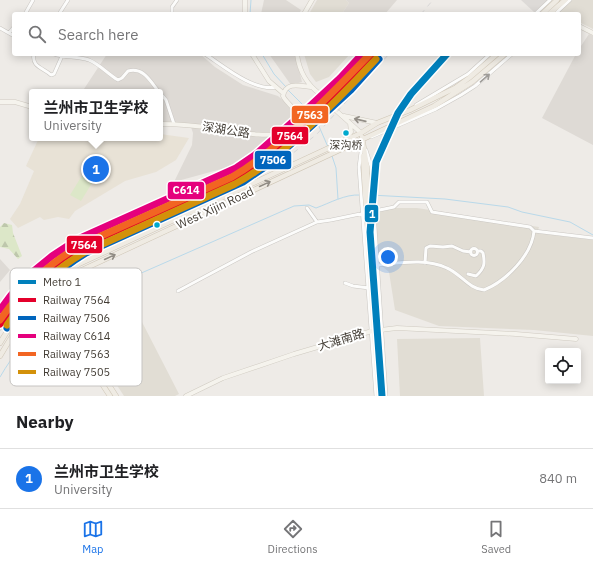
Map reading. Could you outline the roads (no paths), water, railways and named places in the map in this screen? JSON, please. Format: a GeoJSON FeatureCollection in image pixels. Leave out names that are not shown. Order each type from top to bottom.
{"type":"FeatureCollection","features":[{"type":"Feature","properties":{"kind":"main road"},"geometry":{"type":"LineString","coordinates":[[245,0],[245,12]]}},
{"type":"Feature","properties":{"kind":"main road"},"geometry":{"type":"LineString","coordinates":[[305,12],[312,0]]}},
{"type":"Feature","properties":{"kind":"main road"},"geometry":{"type":"LineString","coordinates":[[552,11],[557,0]]}},
{"type":"Feature","properties":{"kind":"main road"},"geometry":{"type":"LineString","coordinates":[[552,11],[565,0]]}},
{"type":"Feature","properties":{"kind":"main road"},"geometry":{"type":"LineString","coordinates":[[581,27],[593,33]]}},
{"type":"Feature","properties":{"kind":"main road"},"geometry":{"type":"LineString","coordinates":[[253,56],[268,81],[284,92],[290,86],[311,88]]}},
{"type":"Feature","properties":{"kind":"main road"},"geometry":{"type":"LineString","coordinates":[[298,56],[303,74],[311,88],[320,94]]}},
{"type":"Feature","properties":{"kind":"main road","name":"West Xijin Road"},"geometry":{"type":"LineString","coordinates":[[73,268],[361,133],[377,123],[410,110],[455,88],[495,56]]}},
{"type":"Feature","properties":{"kind":"main road","name":"West Xijin Road"},"geometry":{"type":"LineString","coordinates":[[86,268],[434,106],[472,82],[503,56]]}},
{"type":"Feature","properties":{"kind":"main road","name":"深湖公路"},"geometry":{"type":"LineString","coordinates":[[163,124],[174,124],[250,134],[270,134],[283,132],[290,126],[295,118],[296,112],[284,99],[284,92]]}},
{"type":"Feature","properties":{"kind":"main road"},"geometry":{"type":"LineString","coordinates":[[0,102],[15,102],[29,106]]}},
{"type":"Feature","properties":{"kind":"main road"},"geometry":{"type":"LineString","coordinates":[[332,107],[344,116],[361,133],[363,139],[379,396]]}},
{"type":"Feature","properties":{"kind":"main road"},"geometry":{"type":"LineString","coordinates":[[344,116],[377,123]]}},
{"type":"Feature","properties":{"kind":"main road"},"geometry":{"type":"LineString","coordinates":[[343,141],[351,132],[350,123]]}},
{"type":"Feature","properties":{"kind":"main road"},"geometry":{"type":"LineString","coordinates":[[368,212],[370,288],[383,396]]}},
{"type":"Feature","properties":{"kind":"main road","name":"West Xijin Road"},"geometry":{"type":"LineString","coordinates":[[0,343],[10,328]]}},
{"type":"Feature","properties":{"kind":"main road","name":"大滩南路"},"geometry":{"type":"LineString","coordinates":[[186,396],[223,378],[294,354],[376,330],[397,328],[576,338]]}},
{"type":"Feature","properties":{"kind":"main road","name":"West Xijin Road"},"geometry":{"type":"LineString","coordinates":[[0,356],[10,341]]}},
{"type":"Feature","properties":{"kind":"main road"},"geometry":{"type":"LineString","coordinates":[[104,386],[110,396]]}},
{"type":"Feature","properties":{"kind":"main road"},"geometry":{"type":"LineString","coordinates":[[109,386],[116,396]]}},
{"type":"Feature","properties":{"kind":"street"},"geometry":{"type":"LineString","coordinates":[[25,12],[33,0]]}},
{"type":"Feature","properties":{"kind":"street"},"geometry":{"type":"LineString","coordinates":[[60,12],[68,0]]}},
{"type":"Feature","properties":{"kind":"street"},"geometry":{"type":"LineString","coordinates":[[172,12],[172,7],[177,0]]}},
{"type":"Feature","properties":{"kind":"street"},"geometry":{"type":"LineString","coordinates":[[550,0],[552,11],[570,0]]}},
{"type":"Feature","properties":{"kind":"street"},"geometry":{"type":"LineString","coordinates":[[0,28],[12,35]]}},
{"type":"Feature","properties":{"kind":"street"},"geometry":{"type":"LineString","coordinates":[[9,33],[12,29]]}},
{"type":"Feature","properties":{"kind":"street"},"geometry":{"type":"LineString","coordinates":[[34,56],[34,63],[51,75],[54,74],[62,56],[73,56],[89,61],[118,80],[128,71],[138,70],[142,72],[157,89]]}},
{"type":"Feature","properties":{"kind":"street"},"geometry":{"type":"LineString","coordinates":[[208,56],[244,81],[270,88],[276,87]]}},
{"type":"Feature","properties":{"kind":"street"},"geometry":{"type":"LineString","coordinates":[[410,110],[424,100],[464,77],[488,56]]}},
{"type":"Feature","properties":{"kind":"street"},"geometry":{"type":"LineString","coordinates":[[376,396],[377,265],[368,212],[363,139],[375,136],[436,109],[456,98],[475,86],[510,56]]}},
{"type":"Feature","properties":{"kind":"street"},"geometry":{"type":"LineString","coordinates":[[163,96],[166,100],[174,124]]}},
{"type":"Feature","properties":{"kind":"street"},"geometry":{"type":"LineString","coordinates":[[178,291],[251,252],[317,222],[394,207],[399,202],[427,202],[432,212],[530,227],[534,231],[593,238]]}},
{"type":"Feature","properties":{"kind":"street"},"geometry":{"type":"LineString","coordinates":[[307,208],[317,222]]}},
{"type":"Feature","properties":{"kind":"street"},"geometry":{"type":"LineString","coordinates":[[377,265],[419,262],[425,263],[449,269],[474,287],[484,290],[499,282],[516,267],[524,257],[531,243],[534,231]]}},
{"type":"Feature","properties":{"kind":"street"},"geometry":{"type":"LineString","coordinates":[[425,263],[426,248],[430,246],[452,246],[463,251],[471,252],[475,255],[478,251],[480,251],[483,253],[485,264],[476,276],[468,274]]}},
{"type":"Feature","properties":{"kind":"street"},"geometry":{"type":"LineString","coordinates":[[345,283],[370,288]]}},
{"type":"Feature","properties":{"kind":"street"},"geometry":{"type":"LineString","coordinates":[[376,330],[386,396]]}},
{"type":"Feature","properties":{"kind":"waterway"},"geometry":{"type":"LineString","coordinates":[[250,12],[251,0]]}},
{"type":"Feature","properties":{"kind":"waterway"},"geometry":{"type":"LineString","coordinates":[[263,56],[274,74],[286,87]]}},
{"type":"Feature","properties":{"kind":"waterway"},"geometry":{"type":"LineString","coordinates":[[288,90],[307,109]]}},
{"type":"Feature","properties":{"kind":"waterway"},"geometry":{"type":"LineString","coordinates":[[318,124],[328,147]]}},
{"type":"Feature","properties":{"kind":"waterway"},"geometry":{"type":"LineString","coordinates":[[332,156],[336,168],[338,199]]}},
{"type":"Feature","properties":{"kind":"waterway"},"geometry":{"type":"LineString","coordinates":[[142,273],[294,206],[309,205],[316,208],[343,197],[360,195]]}},
{"type":"Feature","properties":{"kind":"waterway"},"geometry":{"type":"LineString","coordinates":[[370,195],[445,199],[508,207],[522,212],[570,222],[593,235]]}},
{"type":"Feature","properties":{"kind":"waterway"},"geometry":{"type":"LineString","coordinates":[[0,377],[10,361]]}},
{"type":"Feature","properties":{"kind":"tunnel"},"geometry":{"type":"LineString","coordinates":[[320,94],[332,107]]}},
{"type":"Feature","properties":{"kind":"railway"},"geometry":{"type":"LineString","coordinates":[[423,12],[433,0]]}},
{"type":"Feature","properties":{"kind":"railway"},"geometry":{"type":"LineString","coordinates":[[54,268],[70,257],[272,165],[292,154],[317,134],[387,56]]}},
{"type":"Feature","properties":{"kind":"railway"},"geometry":{"type":"LineString","coordinates":[[31,268],[55,249],[79,235],[234,171],[264,152],[302,120]]}},
{"type":"Feature","properties":{"kind":"railway"},"geometry":{"type":"LineString","coordinates":[[0,302],[10,291]]}},
{"type":"Feature","properties":{"kind":"railway"},"geometry":{"type":"LineString","coordinates":[[0,311],[8,299]]}},
{"type":"Feature","properties":{"kind":"railway"},"geometry":{"type":"LineString","coordinates":[[0,331],[10,315]]}},
{"type":"Feature","properties":{"kind":"metro line","name":"1"},"geometry":{"type":"LineString","coordinates":[[382,396],[370,232],[376,162],[398,113],[411,94],[445,56]]}},
{"type":"Feature","properties":{"kind":"rail line","name":"C614"},"geometry":{"type":"LineString","coordinates":[[37,268],[52,256],[78,239],[236,168],[255,155],[297,118],[340,78],[360,56]]}},
{"type":"Feature","properties":{"kind":"rail line","name":"7563"},"geometry":{"type":"LineString","coordinates":[[48,268],[81,245],[232,177],[249,167],[303,121],[368,56]]}},
{"type":"Feature","properties":{"kind":"rail line","name":"7564"},"geometry":{"type":"LineString","coordinates":[[51,268],[82,246],[240,175],[258,162],[310,118],[371,56]]}},
{"type":"Feature","properties":{"kind":"rail line","name":"7505"},"geometry":{"type":"LineString","coordinates":[[61,268],[85,252],[235,184],[259,169],[307,129],[376,59]]}},
{"type":"Feature","properties":{"kind":"rail line","name":"7506"},"geometry":{"type":"LineString","coordinates":[[64,268],[86,253],[243,182],[265,167],[307,130],[351,90],[379,59]]}},
{"type":"Feature","properties":{"kind":"rail line","name":"C614"},"geometry":{"type":"LineString","coordinates":[[0,310],[10,296]]}},
{"type":"Feature","properties":{"kind":"rail line","name":"7563"},"geometry":{"type":"LineString","coordinates":[[0,320],[10,306]]}},
{"type":"Feature","properties":{"kind":"rail line","name":"7564"},"geometry":{"type":"LineString","coordinates":[[0,324],[10,311]]}},
{"type":"Feature","properties":{"kind":"rail line","name":"7505"},"geometry":{"type":"LineString","coordinates":[[7,325],[10,321]]}},
{"type":"Feature","properties":{"kind":"rail line","name":"7506"},"geometry":{"type":"LineString","coordinates":[[7,328],[10,324]]}},
{"type":"Feature","properties":{"kind":"place","name":"深沟桥"},"geometry":{"type":"Point","coordinates":[346,133]}},
{"type":"Feature","properties":{"kind":"place","name":"兰州市卫生学校"},"geometry":{"type":"Point","coordinates":[96,169]}}]}
